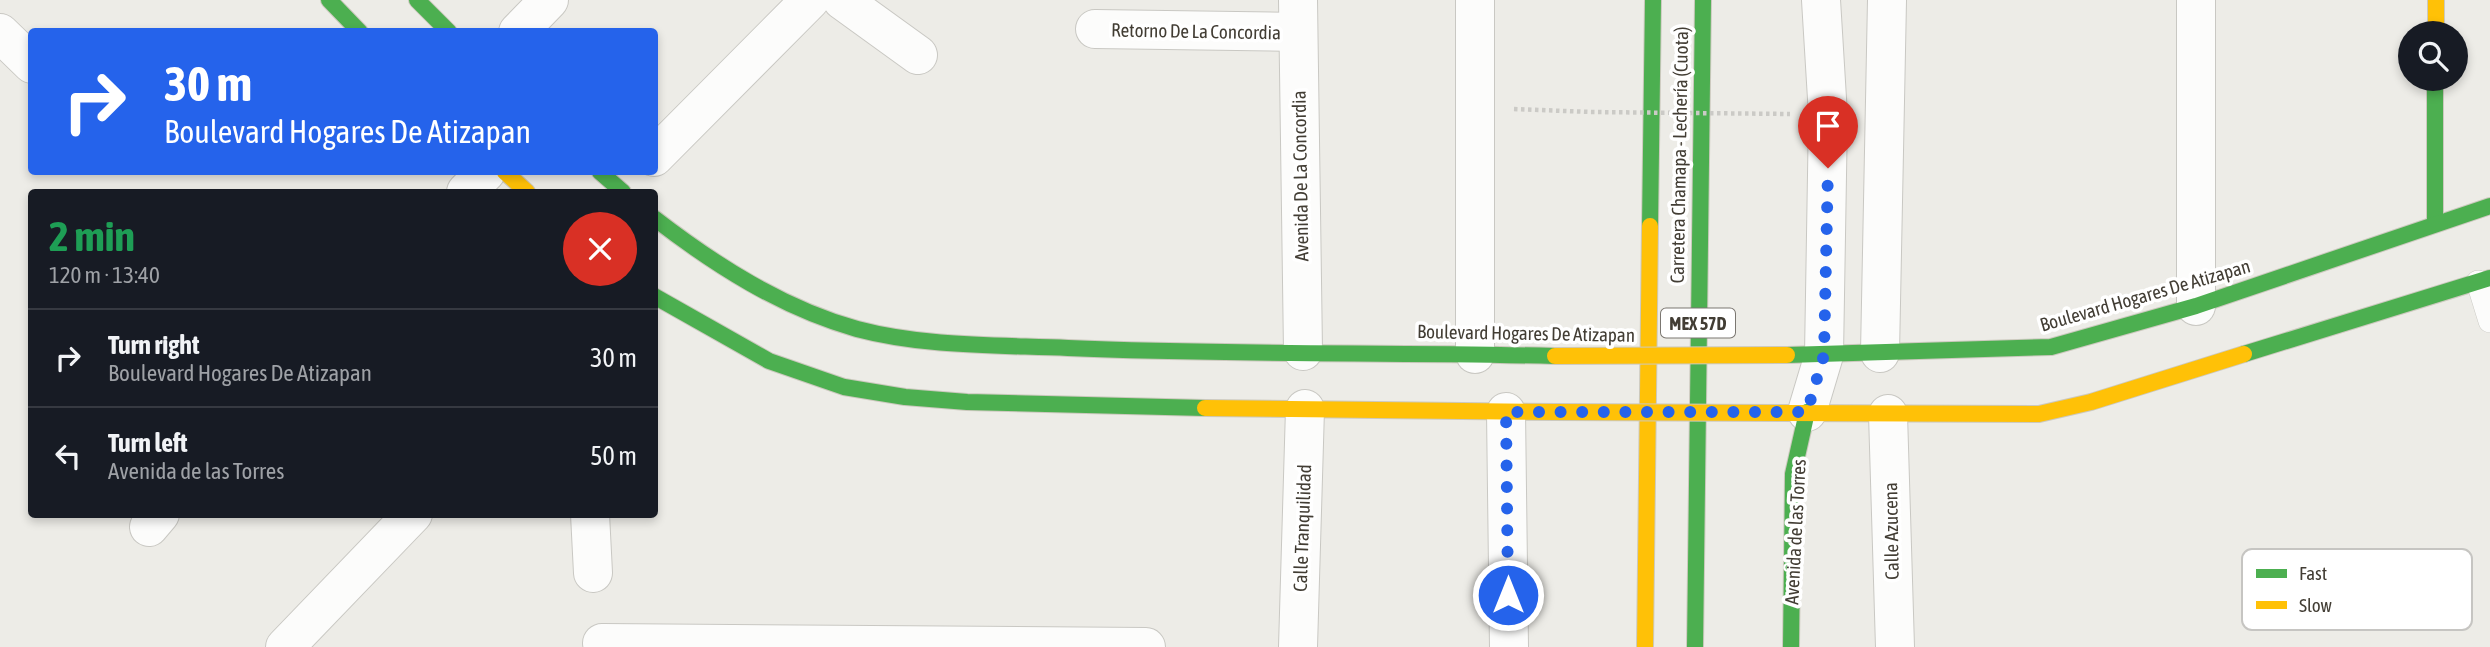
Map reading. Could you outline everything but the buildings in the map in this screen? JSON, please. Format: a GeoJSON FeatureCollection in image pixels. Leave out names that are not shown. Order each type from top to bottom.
{"type":"FeatureCollection","features":[{"type":"Feature","properties":{"kind":"main road"},"geometry":{"type":"LineString","coordinates":[[329,0],[356,28]]}},
{"type":"Feature","properties":{"kind":"main road"},"geometry":{"type":"LineString","coordinates":[[417,0],[445,28]]}},
{"type":"Feature","properties":{"kind":"main road","name":"Carretera Chamapa - Lechería (Cuota)"},"geometry":{"type":"LineString","coordinates":[[1646,647],[1653,0]]}},
{"type":"Feature","properties":{"kind":"main road","name":"Carretera Chamapa - Lechería (Cuota)"},"geometry":{"type":"LineString","coordinates":[[1695,647],[1703,0]]}},
{"type":"Feature","properties":{"kind":"main road"},"geometry":{"type":"LineString","coordinates":[[2436,0],[2436,21]]}},
{"type":"Feature","properties":{"kind":"main road"},"geometry":{"type":"LineString","coordinates":[[2435,91],[2435,223]]}},
{"type":"Feature","properties":{"kind":"main road"},"geometry":{"type":"LineString","coordinates":[[508,175],[524,189]]}},
{"type":"Feature","properties":{"kind":"main road","name":"Boulevard Hogares De Atizapan"},"geometry":{"type":"LineString","coordinates":[[658,221],[684,242],[746,280],[800,308],[858,329],[924,340],[1175,361],[1303,351],[1555,356],[1824,355],[2051,347],[2196,306],[2490,206]]}},
{"type":"Feature","properties":{"kind":"main road"},"geometry":{"type":"LineString","coordinates":[[658,298],[717,335],[751,352],[842,387],[917,400],[1174,401],[1305,409],[1506,412],[2039,414],[2091,402],[2484,280]]}},
{"type":"Feature","properties":{"kind":"main road","name":"Avenida de las Torres"},"geometry":{"type":"LineString","coordinates":[[1791,647],[1795,413]]}},
{"type":"Feature","properties":{"kind":"street"},"geometry":{"type":"LineString","coordinates":[[522,28],[550,0]]}},
{"type":"Feature","properties":{"kind":"street"},"geometry":{"type":"LineString","coordinates":[[658,153],[810,0]]}},
{"type":"Feature","properties":{"kind":"street"},"geometry":{"type":"LineString","coordinates":[[842,0],[918,55]]}},
{"type":"Feature","properties":{"kind":"street"},"geometry":{"type":"LineString","coordinates":[[1475,0],[1475,354]]}},
{"type":"Feature","properties":{"kind":"street","name":"Avenida de las Torres"},"geometry":{"type":"LineString","coordinates":[[1795,413],[1824,355],[1828,115],[1821,0]]}},
{"type":"Feature","properties":{"kind":"street"},"geometry":{"type":"LineString","coordinates":[[1880,353],[1887,0]]}},
{"type":"Feature","properties":{"kind":"street"},"geometry":{"type":"LineString","coordinates":[[2196,0],[2196,306]]}},
{"type":"Feature","properties":{"kind":"street","name":"Retorno De La Concordia"},"geometry":{"type":"LineString","coordinates":[[1095,29],[1298,16]]}},
{"type":"Feature","properties":{"kind":"street","name":"Avenida De La Concordia"},"geometry":{"type":"LineString","coordinates":[[1298,16],[1303,351]]}},
{"type":"Feature","properties":{"kind":"street"},"geometry":{"type":"LineString","coordinates":[[0,33],[28,60]]}},
{"type":"Feature","properties":{"kind":"street"},"geometry":{"type":"LineString","coordinates":[[469,189],[483,175]]}},
{"type":"Feature","properties":{"kind":"street","name":"Calle Tranquilidad"},"geometry":{"type":"LineString","coordinates":[[1298,647],[1305,409]]}},
{"type":"Feature","properties":{"kind":"street"},"geometry":{"type":"LineString","coordinates":[[1506,412],[1509,647]]}},
{"type":"Feature","properties":{"kind":"street","name":"Calle Azucena"},"geometry":{"type":"LineString","coordinates":[[1888,414],[1895,647]]}},
{"type":"Feature","properties":{"kind":"street"},"geometry":{"type":"LineString","coordinates":[[285,647],[409,518]]}},
{"type":"Feature","properties":{"kind":"street"},"geometry":{"type":"LineString","coordinates":[[590,518],[593,573]]}},
{"type":"Feature","properties":{"kind":"street"},"geometry":{"type":"LineString","coordinates":[[602,643],[1146,647]]}},
{"type":"Feature","properties":{"kind":"lane"},"geometry":{"type":"LineString","coordinates":[[2484,280],[2490,321]]}},
{"type":"Feature","properties":{"kind":"path"},"geometry":{"type":"LineString","coordinates":[[1474,107],[1591,112],[1790,114]]}},
{"type":"Feature","properties":{"kind":"traffic: fast"},"geometry":{"type":"LineString","coordinates":[[329,0],[356,28]]}},
{"type":"Feature","properties":{"kind":"traffic: fast"},"geometry":{"type":"LineString","coordinates":[[417,0],[445,28]]}},
{"type":"Feature","properties":{"kind":"traffic: fast"},"geometry":{"type":"LineString","coordinates":[[1650,226],[1653,0]]}},
{"type":"Feature","properties":{"kind":"traffic: fast"},"geometry":{"type":"LineString","coordinates":[[1695,647],[1703,0]]}},
{"type":"Feature","properties":{"kind":"traffic: fast"},"geometry":{"type":"LineString","coordinates":[[2435,91],[2435,223]]}},
{"type":"Feature","properties":{"kind":"traffic: fast"},"geometry":{"type":"LineString","coordinates":[[603,175],[620,189]]}},
{"type":"Feature","properties":{"kind":"traffic: fast"},"geometry":{"type":"LineString","coordinates":[[1787,355],[2051,347],[2196,306],[2490,206]]}},
{"type":"Feature","properties":{"kind":"traffic: fast"},"geometry":{"type":"LineString","coordinates":[[658,221],[725,268],[776,297],[857,329],[909,339],[962,344],[1129,350],[1555,356]]}},
{"type":"Feature","properties":{"kind":"traffic: fast"},"geometry":{"type":"LineString","coordinates":[[2244,354],[2490,278]]}},
{"type":"Feature","properties":{"kind":"traffic: fast"},"geometry":{"type":"LineString","coordinates":[[658,298],[769,361],[844,387],[905,397],[967,402],[1205,408]]}},
{"type":"Feature","properties":{"kind":"traffic: fast"},"geometry":{"type":"LineString","coordinates":[[1791,647],[1793,474],[1807,412]]}},
{"type":"Feature","properties":{"kind":"traffic: slow"},"geometry":{"type":"LineString","coordinates":[[2436,0],[2436,21]]}},
{"type":"Feature","properties":{"kind":"traffic: slow"},"geometry":{"type":"LineString","coordinates":[[508,175],[524,189]]}},
{"type":"Feature","properties":{"kind":"traffic: slow"},"geometry":{"type":"LineString","coordinates":[[1645,647],[1650,226]]}},
{"type":"Feature","properties":{"kind":"traffic: slow"},"geometry":{"type":"LineString","coordinates":[[1783,413],[2039,414],[2091,402],[2244,354]]}},
{"type":"Feature","properties":{"kind":"traffic: slow"},"geometry":{"type":"LineString","coordinates":[[1555,356],[1787,355]]}},
{"type":"Feature","properties":{"kind":"traffic: slow"},"geometry":{"type":"LineString","coordinates":[[1205,408],[1556,412]]}},
{"type":"Feature","properties":{"kind":"traffic: slow"},"geometry":{"type":"LineString","coordinates":[[1556,412],[1783,413]]}},
{"type":"Feature","properties":{"kind":"route"},"geometry":{"type":"LineString","coordinates":[[1508,595],[1506,412],[1807,412],[1824,355],[1828,168]]}}]}
